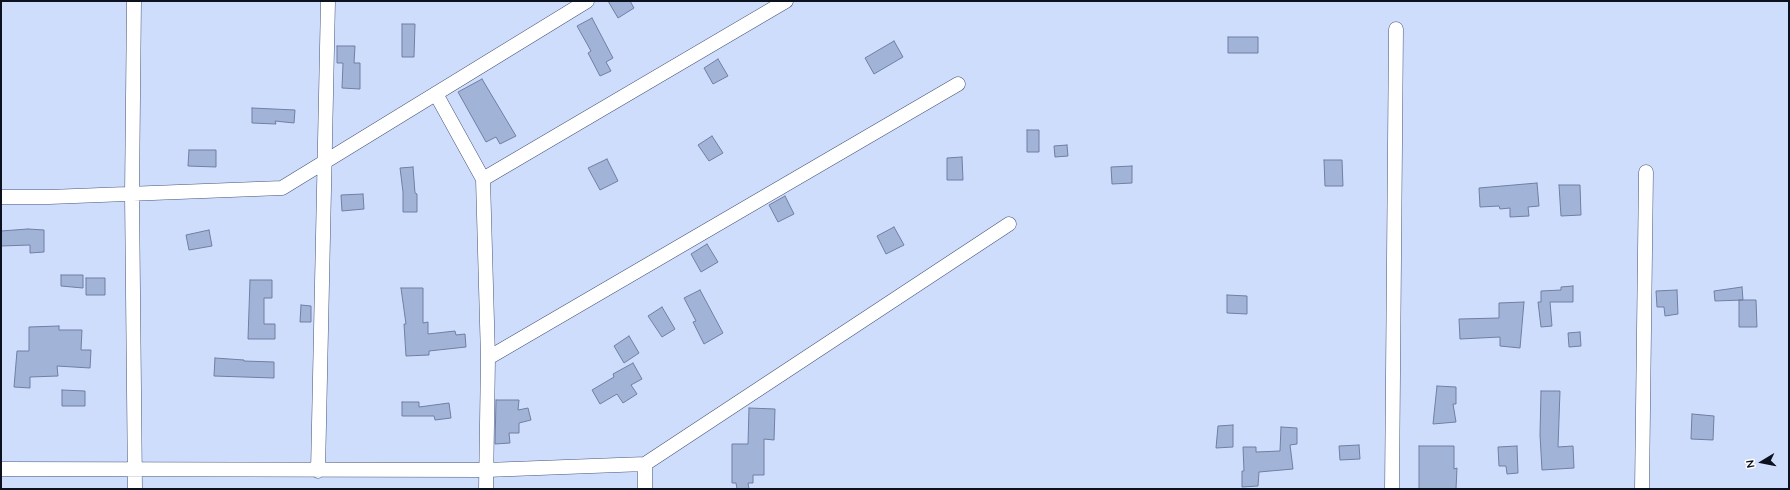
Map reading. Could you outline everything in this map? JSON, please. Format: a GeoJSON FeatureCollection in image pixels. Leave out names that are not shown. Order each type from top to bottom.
{"type":"FeatureCollection","features":[{"type":"Feature","properties":{"kind":"street"},"geometry":{"type":"LineString","coordinates":[[134,1],[132,194],[135,489]]}},
{"type":"Feature","properties":{"kind":"street"},"geometry":{"type":"LineString","coordinates":[[318,471],[328,1]]}},
{"type":"Feature","properties":{"kind":"street"},"geometry":{"type":"LineString","coordinates":[[1,197],[49,197],[282,188],[587,1]]}},
{"type":"Feature","properties":{"kind":"street"},"geometry":{"type":"LineString","coordinates":[[483,180],[786,1]]}},
{"type":"Feature","properties":{"kind":"street"},"geometry":{"type":"LineString","coordinates":[[1392,489],[1396,29]]}},
{"type":"Feature","properties":{"kind":"street"},"geometry":{"type":"LineString","coordinates":[[488,358],[958,84]]}},
{"type":"Feature","properties":{"kind":"street"},"geometry":{"type":"LineString","coordinates":[[436,94],[483,180],[488,358],[486,489]]}},
{"type":"Feature","properties":{"kind":"street"},"geometry":{"type":"LineString","coordinates":[[1642,489],[1646,172]]}},
{"type":"Feature","properties":{"kind":"street"},"geometry":{"type":"LineString","coordinates":[[1,469],[135,471],[486,470],[645,464],[1009,224]]}},
{"type":"Feature","properties":{"kind":"street"},"geometry":{"type":"LineString","coordinates":[[645,464],[645,489]]}},
{"type":"Feature","properties":{"kind":"building"},"geometry":{"type":"Polygon","coordinates":[[[608,1],[630,1],[634,8],[618,18],[608,1]]]}},
{"type":"Feature","properties":{"kind":"building"},"geometry":{"type":"Polygon","coordinates":[[[592,18],[613,58],[606,62],[611,71],[600,76],[588,53],[591,51],[577,26],[592,18]]]}},
{"type":"Feature","properties":{"kind":"building"},"geometry":{"type":"Polygon","coordinates":[[[402,24],[415,24],[414,57],[402,57],[402,24]]]}},
{"type":"Feature","properties":{"kind":"building"},"geometry":{"type":"Polygon","coordinates":[[[1228,37],[1258,37],[1258,53],[1228,53],[1228,37]]]}},
{"type":"Feature","properties":{"kind":"building"},"geometry":{"type":"Polygon","coordinates":[[[894,41],[903,57],[874,74],[865,58],[894,41]]]}},
{"type":"Feature","properties":{"kind":"building"},"geometry":{"type":"Polygon","coordinates":[[[337,46],[355,46],[354,63],[360,63],[360,89],[342,88],[343,63],[337,63],[337,46]]]}},
{"type":"Feature","properties":{"kind":"building"},"geometry":{"type":"Polygon","coordinates":[[[718,59],[728,76],[713,84],[704,68],[718,59]]]}},
{"type":"Feature","properties":{"kind":"building"},"geometry":{"type":"Polygon","coordinates":[[[482,79],[516,136],[500,144],[496,137],[486,142],[458,92],[482,79]]]}},
{"type":"Feature","properties":{"kind":"building"},"geometry":{"type":"Polygon","coordinates":[[[252,108],[295,110],[294,123],[275,121],[276,124],[252,123],[252,108]]]}},
{"type":"Feature","properties":{"kind":"building"},"geometry":{"type":"Polygon","coordinates":[[[1027,130],[1039,130],[1039,152],[1027,152],[1027,130]]]}},
{"type":"Feature","properties":{"kind":"building"},"geometry":{"type":"Polygon","coordinates":[[[712,136],[723,153],[709,161],[698,145],[712,136]]]}},
{"type":"Feature","properties":{"kind":"building"},"geometry":{"type":"Polygon","coordinates":[[[1067,145],[1068,156],[1055,157],[1054,146],[1067,145]]]}},
{"type":"Feature","properties":{"kind":"building"},"geometry":{"type":"Polygon","coordinates":[[[189,150],[216,150],[216,167],[188,166],[189,150]]]}},
{"type":"Feature","properties":{"kind":"building"},"geometry":{"type":"Polygon","coordinates":[[[962,157],[963,180],[947,180],[947,158],[962,157]]]}},
{"type":"Feature","properties":{"kind":"building"},"geometry":{"type":"Polygon","coordinates":[[[607,159],[618,181],[600,190],[588,168],[607,159]]]}},
{"type":"Feature","properties":{"kind":"building"},"geometry":{"type":"Polygon","coordinates":[[[1324,160],[1342,160],[1343,186],[1325,186],[1324,160]]]}},
{"type":"Feature","properties":{"kind":"building"},"geometry":{"type":"Polygon","coordinates":[[[1132,166],[1132,183],[1112,184],[1111,167],[1132,166]]]}},
{"type":"Feature","properties":{"kind":"building"},"geometry":{"type":"Polygon","coordinates":[[[413,167],[415,193],[417,194],[417,212],[403,212],[403,192],[400,168],[413,167]]]}},
{"type":"Feature","properties":{"kind":"building"},"geometry":{"type":"Polygon","coordinates":[[[1537,183],[1539,206],[1528,207],[1529,216],[1510,217],[1510,208],[1500,209],[1499,206],[1480,207],[1479,188],[1537,183]]]}},
{"type":"Feature","properties":{"kind":"building"},"geometry":{"type":"Polygon","coordinates":[[[1559,185],[1580,185],[1581,215],[1561,216],[1559,185]]]}},
{"type":"Feature","properties":{"kind":"building"},"geometry":{"type":"Polygon","coordinates":[[[363,194],[364,209],[342,211],[341,195],[363,194]]]}},
{"type":"Feature","properties":{"kind":"building"},"geometry":{"type":"Polygon","coordinates":[[[785,196],[794,214],[778,222],[769,205],[785,196]]]}},
{"type":"Feature","properties":{"kind":"building"},"geometry":{"type":"Polygon","coordinates":[[[894,227],[904,245],[886,254],[877,236],[894,227]]]}},
{"type":"Feature","properties":{"kind":"building"},"geometry":{"type":"Polygon","coordinates":[[[28,229],[44,230],[44,252],[30,253],[30,245],[1,246],[1,231],[28,229]]]}},
{"type":"Feature","properties":{"kind":"building"},"geometry":{"type":"Polygon","coordinates":[[[209,230],[212,246],[189,250],[186,235],[209,230]]]}},
{"type":"Feature","properties":{"kind":"building"},"geometry":{"type":"Polygon","coordinates":[[[707,244],[718,262],[701,272],[691,254],[707,244]]]}},
{"type":"Feature","properties":{"kind":"building"},"geometry":{"type":"Polygon","coordinates":[[[61,275],[83,275],[83,288],[61,286],[61,275]]]}},
{"type":"Feature","properties":{"kind":"building"},"geometry":{"type":"Polygon","coordinates":[[[86,278],[105,278],[105,295],[86,295],[86,278]]]}},
{"type":"Feature","properties":{"kind":"building"},"geometry":{"type":"Polygon","coordinates":[[[250,280],[272,280],[272,298],[264,298],[264,324],[275,324],[275,339],[248,339],[250,280]]]}},
{"type":"Feature","properties":{"kind":"building"},"geometry":{"type":"Polygon","coordinates":[[[1573,286],[1573,302],[1550,302],[1552,326],[1541,327],[1538,302],[1541,302],[1541,291],[1561,290],[1561,287],[1573,286]]]}},
{"type":"Feature","properties":{"kind":"building"},"geometry":{"type":"Polygon","coordinates":[[[1742,287],[1743,300],[1715,301],[1714,291],[1742,287]]]}},
{"type":"Feature","properties":{"kind":"building"},"geometry":{"type":"Polygon","coordinates":[[[401,288],[423,288],[423,323],[428,322],[428,334],[455,331],[456,335],[465,334],[466,347],[429,351],[429,355],[406,356],[404,324],[406,324],[401,288]]]}},
{"type":"Feature","properties":{"kind":"building"},"geometry":{"type":"Polygon","coordinates":[[[700,290],[723,333],[704,344],[693,322],[696,321],[684,298],[700,290]]]}},
{"type":"Feature","properties":{"kind":"building"},"geometry":{"type":"Polygon","coordinates":[[[1677,290],[1678,314],[1665,316],[1664,307],[1657,307],[1656,291],[1677,290]]]}},
{"type":"Feature","properties":{"kind":"building"},"geometry":{"type":"Polygon","coordinates":[[[1227,295],[1247,296],[1247,314],[1227,313],[1227,295]]]}},
{"type":"Feature","properties":{"kind":"building"},"geometry":{"type":"Polygon","coordinates":[[[1739,300],[1756,300],[1757,327],[1739,327],[1739,300]]]}},
{"type":"Feature","properties":{"kind":"building"},"geometry":{"type":"Polygon","coordinates":[[[1524,302],[1520,348],[1500,346],[1500,337],[1460,339],[1459,319],[1499,318],[1499,303],[1524,302]]]}},
{"type":"Feature","properties":{"kind":"building"},"geometry":{"type":"Polygon","coordinates":[[[301,305],[311,306],[311,322],[300,322],[301,305]]]}},
{"type":"Feature","properties":{"kind":"building"},"geometry":{"type":"Polygon","coordinates":[[[662,307],[675,329],[662,337],[648,316],[662,307]]]}},
{"type":"Feature","properties":{"kind":"building"},"geometry":{"type":"Polygon","coordinates":[[[59,326],[59,330],[82,330],[81,350],[91,350],[90,368],[57,366],[58,376],[30,377],[30,388],[14,387],[17,351],[29,351],[29,327],[59,326]]]}},
{"type":"Feature","properties":{"kind":"building"},"geometry":{"type":"Polygon","coordinates":[[[1580,332],[1581,346],[1569,347],[1568,333],[1580,332]]]}},
{"type":"Feature","properties":{"kind":"building"},"geometry":{"type":"Polygon","coordinates":[[[629,336],[639,353],[624,363],[614,346],[629,336]]]}},
{"type":"Feature","properties":{"kind":"building"},"geometry":{"type":"Polygon","coordinates":[[[215,358],[274,362],[274,378],[214,376],[215,358]]]}},
{"type":"Feature","properties":{"kind":"building"},"geometry":{"type":"Polygon","coordinates":[[[633,363],[642,379],[631,385],[637,394],[623,403],[617,394],[600,404],[592,390],[614,377],[613,374],[633,363]]]}},
{"type":"Feature","properties":{"kind":"building"},"geometry":{"type":"Polygon","coordinates":[[[1437,386],[1456,387],[1456,404],[1453,404],[1456,422],[1433,424],[1437,386]]]}},
{"type":"Feature","properties":{"kind":"building"},"geometry":{"type":"Polygon","coordinates":[[[62,390],[85,391],[85,406],[62,406],[62,390]]]}},
{"type":"Feature","properties":{"kind":"building"},"geometry":{"type":"Polygon","coordinates":[[[1541,391],[1560,391],[1558,447],[1573,446],[1574,468],[1542,470],[1540,435],[1541,391]]]}},
{"type":"Feature","properties":{"kind":"building"},"geometry":{"type":"Polygon","coordinates":[[[496,400],[519,400],[518,410],[528,408],[531,420],[519,423],[519,433],[509,433],[510,443],[495,444],[496,400]]]}},
{"type":"Feature","properties":{"kind":"building"},"geometry":{"type":"Polygon","coordinates":[[[402,402],[419,402],[419,407],[449,403],[451,418],[435,420],[434,416],[402,416],[402,402]]]}},
{"type":"Feature","properties":{"kind":"building"},"geometry":{"type":"Polygon","coordinates":[[[749,408],[775,409],[774,440],[764,439],[764,475],[753,475],[753,483],[748,483],[749,489],[737,489],[736,483],[732,483],[732,444],[748,444],[749,408]]]}},
{"type":"Feature","properties":{"kind":"building"},"geometry":{"type":"Polygon","coordinates":[[[1692,414],[1714,416],[1713,440],[1691,439],[1692,414]]]}},
{"type":"Feature","properties":{"kind":"building"},"geometry":{"type":"Polygon","coordinates":[[[1233,425],[1233,447],[1216,448],[1218,426],[1233,425]]]}},
{"type":"Feature","properties":{"kind":"building"},"geometry":{"type":"Polygon","coordinates":[[[1281,427],[1297,428],[1297,444],[1290,445],[1293,469],[1259,472],[1258,486],[1242,487],[1242,471],[1244,471],[1243,447],[1256,447],[1256,452],[1280,451],[1281,427]]]}},
{"type":"Feature","properties":{"kind":"building"},"geometry":{"type":"Polygon","coordinates":[[[1359,445],[1360,459],[1340,460],[1339,446],[1359,445]]]}},
{"type":"Feature","properties":{"kind":"building"},"geometry":{"type":"Polygon","coordinates":[[[1419,446],[1454,446],[1454,469],[1457,468],[1456,489],[1419,489],[1419,446]]]}},
{"type":"Feature","properties":{"kind":"building"},"geometry":{"type":"Polygon","coordinates":[[[1517,446],[1518,473],[1507,474],[1506,466],[1499,466],[1498,447],[1517,446]]]}}]}
